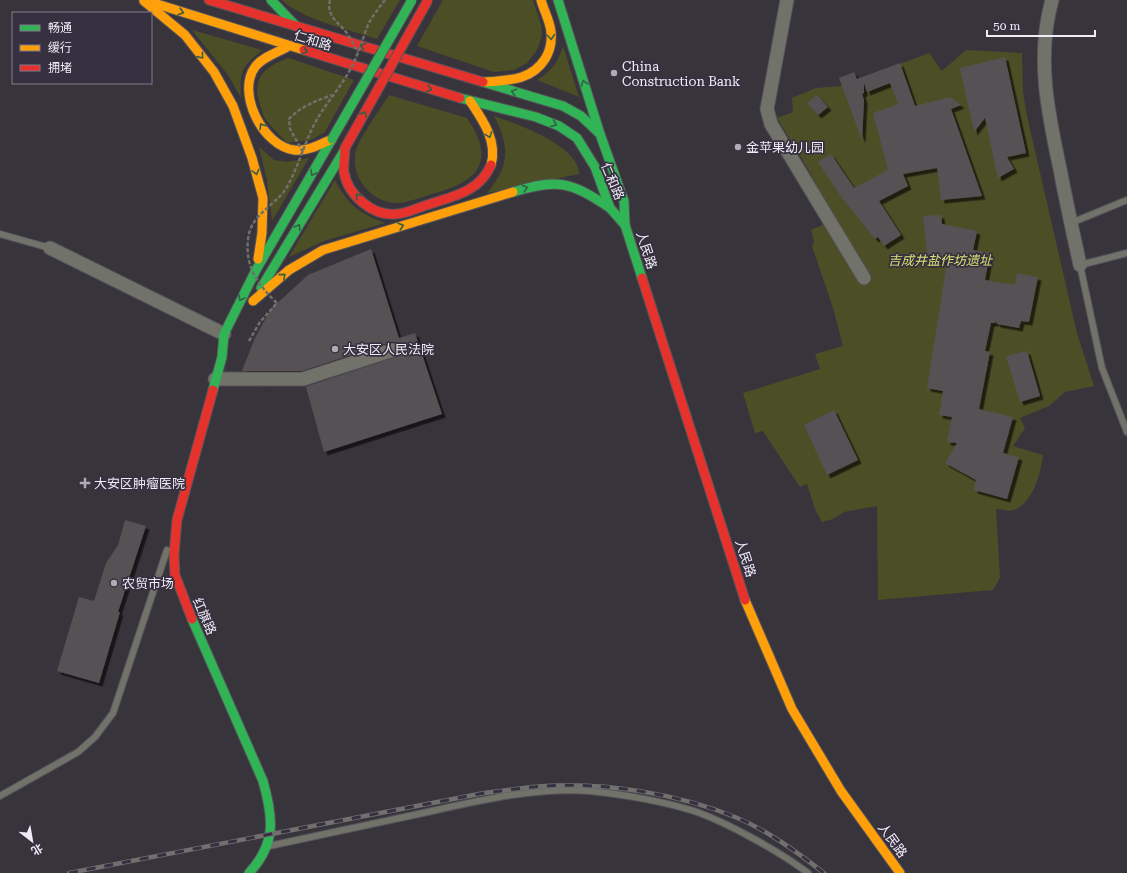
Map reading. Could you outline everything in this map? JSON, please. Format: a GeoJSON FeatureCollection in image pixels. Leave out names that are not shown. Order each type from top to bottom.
{"type":"FeatureCollection","features":[{"type":"Feature","properties":{"kind":"main road","name":"仁和路"},"geometry":{"type":"LineString","coordinates":[[143,0],[470,102],[536,117],[559,126],[577,138],[594,167],[610,208],[625,225]]}},
{"type":"Feature","properties":{"kind":"main road"},"geometry":{"type":"LineString","coordinates":[[143,0],[185,34],[214,72],[233,106],[252,158],[262,198],[262,233],[256,270]]}},
{"type":"Feature","properties":{"kind":"main road","name":"仁和路"},"geometry":{"type":"LineString","coordinates":[[209,0],[563,106],[581,116],[600,134],[624,201],[625,225]]}},
{"type":"Feature","properties":{"kind":"main road"},"geometry":{"type":"LineString","coordinates":[[271,0],[275,6],[296,26]]}},
{"type":"Feature","properties":{"kind":"main road"},"geometry":{"type":"LineString","coordinates":[[256,270],[412,0]]}},
{"type":"Feature","properties":{"kind":"main road"},"geometry":{"type":"LineString","coordinates":[[428,0],[345,148],[252,305],[290,270],[323,250],[535,184],[565,184],[586,192],[610,208]]}},
{"type":"Feature","properties":{"kind":"main road"},"geometry":{"type":"LineString","coordinates":[[480,82],[518,79],[533,72],[544,61],[551,45],[551,32],[541,0]]}},
{"type":"Feature","properties":{"kind":"main road"},"geometry":{"type":"LineString","coordinates":[[558,0],[600,134]]}},
{"type":"Feature","properties":{"kind":"main road"},"geometry":{"type":"LineString","coordinates":[[289,46],[256,67],[250,79],[248,91],[251,106],[268,136],[279,145],[293,150],[312,147],[332,139]]}},
{"type":"Feature","properties":{"kind":"main road"},"geometry":{"type":"LineString","coordinates":[[345,148],[344,172],[348,184],[360,201],[377,212],[396,214],[465,194],[482,180],[492,162],[492,139],[470,102]]}},
{"type":"Feature","properties":{"kind":"main road","name":"人民路"},"geometry":{"type":"LineString","coordinates":[[625,225],[747,605],[792,709],[841,791],[900,873]]}},
{"type":"Feature","properties":{"kind":"main road","name":"红旗路"},"geometry":{"type":"LineString","coordinates":[[249,873],[261,860],[270,836],[272,809],[263,781],[183,599],[175,575],[174,554],[177,520],[203,431],[215,379],[229,337],[256,270]]}},
{"type":"Feature","properties":{"kind":"street"},"geometry":{"type":"LineString","coordinates":[[787,0],[767,110],[771,124],[864,278]]}},
{"type":"Feature","properties":{"kind":"street"},"geometry":{"type":"LineString","coordinates":[[1052,0],[1046,20],[1044,58],[1046,108],[1080,265]]}},
{"type":"Feature","properties":{"kind":"street"},"geometry":{"type":"LineString","coordinates":[[50,248],[229,337]]}},
{"type":"Feature","properties":{"kind":"street"},"geometry":{"type":"LineString","coordinates":[[215,379],[303,378],[393,350]]}},
{"type":"Feature","properties":{"kind":"lane"},"geometry":{"type":"LineString","coordinates":[[1071,224],[1127,200]]}},
{"type":"Feature","properties":{"kind":"lane"},"geometry":{"type":"LineString","coordinates":[[0,234],[50,248]]}},
{"type":"Feature","properties":{"kind":"lane"},"geometry":{"type":"LineString","coordinates":[[1127,253],[1080,265],[1102,368],[1127,432]]}},
{"type":"Feature","properties":{"kind":"lane"},"geometry":{"type":"LineString","coordinates":[[0,796],[78,752],[95,737],[113,713],[177,520]]}},
{"type":"Feature","properties":{"kind":"lane"},"geometry":{"type":"LineString","coordinates":[[266,847],[483,800],[540,792],[590,791],[639,798],[697,812],[745,835],[796,864],[808,873]]}},
{"type":"Feature","properties":{"kind":"path"},"geometry":{"type":"LineString","coordinates":[[330,0],[329,10],[332,18],[346,32],[358,53]]}},
{"type":"Feature","properties":{"kind":"path"},"geometry":{"type":"LineString","coordinates":[[249,341],[260,322],[277,303],[265,292],[251,271],[248,255],[248,239],[252,225],[260,213],[280,197],[288,186],[316,122],[350,71],[369,24],[385,0]]}},
{"type":"Feature","properties":{"kind":"path"},"geometry":{"type":"LineString","coordinates":[[303,152],[290,129],[290,119],[296,112],[305,106],[333,95]]}},
{"type":"Feature","properties":{"kind":"green space"},"geometry":{"type":"Polygon","coordinates":[[[282,0],[400,0],[377,39],[300,13],[282,0]]]}},
{"type":"Feature","properties":{"kind":"green space"},"geometry":{"type":"Polygon","coordinates":[[[443,0],[533,0],[541,25],[542,36],[537,50],[527,63],[514,70],[494,72],[417,46],[443,0]]]}},
{"type":"Feature","properties":{"kind":"green space"},"geometry":{"type":"Polygon","coordinates":[[[192,30],[262,50],[243,70],[241,81],[241,98],[228,75],[192,30]]]}},
{"type":"Feature","properties":{"kind":"green space"},"geometry":{"type":"Polygon","coordinates":[[[563,46],[579,97],[537,80],[554,66],[563,46]]]}},
{"type":"Feature","properties":{"kind":"green space","name":"吉成井盐作坊遗址"},"geometry":{"type":"Polygon","coordinates":[[[966,50],[1022,53],[1023,92],[1027,116],[1077,333],[1094,386],[1065,392],[1049,406],[1020,418],[1025,428],[1013,446],[1043,455],[1042,462],[1035,487],[1026,501],[1012,511],[996,509],[1000,578],[993,590],[878,600],[877,506],[844,512],[833,519],[822,522],[815,509],[807,484],[800,487],[763,431],[755,433],[743,393],[820,369],[815,354],[843,346],[833,308],[812,246],[814,242],[811,230],[829,222],[828,212],[808,170],[777,118],[793,112],[792,98],[816,88],[842,86],[929,53],[942,71],[966,50]]]}},
{"type":"Feature","properties":{"kind":"green space"},"geometry":{"type":"Polygon","coordinates":[[[289,58],[354,80],[325,132],[311,140],[287,143],[263,115],[257,88],[262,75],[266,70],[280,61],[289,58]]]}},
{"type":"Feature","properties":{"kind":"green space"},"geometry":{"type":"Polygon","coordinates":[[[389,95],[467,118],[476,133],[481,147],[481,158],[478,168],[471,176],[448,189],[412,201],[399,203],[389,202],[372,194],[359,179],[356,170],[356,150],[366,131],[389,95]]]}},
{"type":"Feature","properties":{"kind":"green space"},"geometry":{"type":"Polygon","coordinates":[[[494,116],[531,130],[558,145],[569,154],[576,164],[579,174],[487,193],[500,174],[504,165],[505,156],[503,138],[494,116]]]}},
{"type":"Feature","properties":{"kind":"green space"},"geometry":{"type":"Polygon","coordinates":[[[259,147],[274,160],[287,162],[309,158],[272,221],[267,181],[259,147]]]}},
{"type":"Feature","properties":{"kind":"green space"},"geometry":{"type":"Polygon","coordinates":[[[335,180],[345,196],[355,207],[368,216],[385,223],[324,241],[289,257],[335,180]]]}},
{"type":"Feature","properties":{"kind":"building"},"geometry":{"type":"Polygon","coordinates":[[[1005,57],[1026,153],[1007,157],[1014,169],[998,178],[985,118],[974,132],[960,68],[1005,57]]]}},
{"type":"Feature","properties":{"kind":"building"},"geometry":{"type":"Polygon","coordinates":[[[900,63],[915,106],[950,97],[961,105],[951,109],[982,196],[941,200],[937,168],[903,174],[908,186],[879,201],[901,235],[884,246],[878,237],[875,239],[842,198],[818,162],[831,154],[854,188],[888,170],[873,113],[898,104],[890,83],[867,92],[864,83],[864,93],[862,94],[864,100],[862,140],[839,78],[854,72],[857,79],[900,63]]]}},
{"type":"Feature","properties":{"kind":"building"},"geometry":{"type":"Polygon","coordinates":[[[817,95],[828,107],[818,115],[807,103],[817,95]]]}},
{"type":"Feature","properties":{"kind":"building"},"geometry":{"type":"Polygon","coordinates":[[[941,215],[942,224],[977,231],[973,250],[990,253],[985,280],[1015,285],[1017,273],[1038,277],[1029,322],[1021,321],[1019,328],[997,324],[996,321],[995,323],[991,323],[985,351],[990,352],[979,409],[1013,417],[1003,453],[1019,457],[1007,499],[974,490],[976,480],[945,463],[957,443],[947,442],[952,417],[939,415],[943,391],[927,388],[947,262],[928,264],[923,216],[941,215]]]}},
{"type":"Feature","properties":{"kind":"building","name":"大安区人民法院"},"geometry":{"type":"Polygon","coordinates":[[[371,249],[399,338],[415,333],[442,414],[324,452],[306,387],[238,388],[305,387],[399,356],[400,347],[395,342],[391,342],[302,371],[242,371],[255,338],[271,309],[308,275],[371,249]]]}},
{"type":"Feature","properties":{"kind":"building"},"geometry":{"type":"Polygon","coordinates":[[[1027,351],[1040,396],[1020,402],[1006,356],[1027,351]]]}},
{"type":"Feature","properties":{"kind":"building"},"geometry":{"type":"Polygon","coordinates":[[[834,410],[858,460],[827,475],[804,425],[834,410]]]}},
{"type":"Feature","properties":{"kind":"building"},"geometry":{"type":"Polygon","coordinates":[[[125,520],[146,526],[118,612],[120,612],[99,683],[57,671],[79,597],[94,601],[106,563],[118,545],[125,520]]]}},
{"type":"Feature","properties":{"kind":"railway"},"geometry":{"type":"LineString","coordinates":[[69,873],[484,793],[568,785],[642,791],[713,809],[759,828],[792,849],[824,873]]}},
{"type":"Feature","properties":{"kind":"traffic: fast"},"geometry":{"type":"LineString","coordinates":[[271,0],[296,26]]}},
{"type":"Feature","properties":{"kind":"traffic: fast"},"geometry":{"type":"LineString","coordinates":[[332,139],[412,0]]}},
{"type":"Feature","properties":{"kind":"traffic: fast"},"geometry":{"type":"LineString","coordinates":[[558,0],[600,134]]}},
{"type":"Feature","properties":{"kind":"traffic: fast"},"geometry":{"type":"LineString","coordinates":[[483,82],[563,106],[581,116],[600,134],[624,201],[625,225],[642,278]]}},
{"type":"Feature","properties":{"kind":"traffic: fast"},"geometry":{"type":"LineString","coordinates":[[460,98],[536,117],[559,126],[577,138],[595,167],[610,208],[625,225]]}},
{"type":"Feature","properties":{"kind":"traffic: fast"},"geometry":{"type":"LineString","coordinates":[[213,390],[222,357],[224,334],[256,270],[332,139]]}},
{"type":"Feature","properties":{"kind":"traffic: fast"},"geometry":{"type":"LineString","coordinates":[[261,288],[344,151]]}},
{"type":"Feature","properties":{"kind":"traffic: fast"},"geometry":{"type":"LineString","coordinates":[[513,192],[542,185],[564,185],[585,193],[610,208]]}},
{"type":"Feature","properties":{"kind":"traffic: fast"},"geometry":{"type":"LineString","coordinates":[[192,619],[263,781],[269,806],[270,829],[268,840],[258,862],[249,873]]}},
{"type":"Feature","properties":{"kind":"traffic: slow"},"geometry":{"type":"LineString","coordinates":[[144,0],[304,50]]}},
{"type":"Feature","properties":{"kind":"traffic: slow"},"geometry":{"type":"LineString","coordinates":[[485,82],[510,80],[526,75],[533,72],[545,59],[550,46],[551,32],[541,0]]}},
{"type":"Feature","properties":{"kind":"traffic: slow"},"geometry":{"type":"LineString","coordinates":[[144,1],[185,35],[214,72],[233,106],[252,158],[263,198],[262,233],[258,259]]}},
{"type":"Feature","properties":{"kind":"traffic: slow"},"geometry":{"type":"LineString","coordinates":[[289,46],[266,58],[255,67],[250,78],[249,90],[251,104],[256,117],[263,129],[272,139],[283,146],[294,150],[309,149],[332,139]]}},
{"type":"Feature","properties":{"kind":"traffic: slow"},"geometry":{"type":"LineString","coordinates":[[470,101],[484,123],[491,139],[493,156],[491,165]]}},
{"type":"Feature","properties":{"kind":"traffic: slow"},"geometry":{"type":"LineString","coordinates":[[253,301],[289,270],[323,250],[513,192]]}},
{"type":"Feature","properties":{"kind":"traffic: slow"},"geometry":{"type":"LineString","coordinates":[[745,600],[792,709],[841,791],[900,873]]}},
{"type":"Feature","properties":{"kind":"traffic: jam"},"geometry":{"type":"LineString","coordinates":[[209,0],[483,82]]}},
{"type":"Feature","properties":{"kind":"traffic: jam"},"geometry":{"type":"LineString","coordinates":[[345,148],[428,0]]}},
{"type":"Feature","properties":{"kind":"traffic: jam"},"geometry":{"type":"LineString","coordinates":[[304,50],[460,98]]}},
{"type":"Feature","properties":{"kind":"traffic: jam"},"geometry":{"type":"LineString","coordinates":[[345,148],[344,172],[346,181],[356,197],[371,208],[388,214],[406,212],[466,191],[480,181],[491,165]]}},
{"type":"Feature","properties":{"kind":"traffic: jam"},"geometry":{"type":"LineString","coordinates":[[642,278],[745,600]]}},
{"type":"Feature","properties":{"kind":"traffic: jam"},"geometry":{"type":"LineString","coordinates":[[192,619],[175,575],[174,554],[177,520],[213,390]]}},
{"type":"Feature","properties":{"kind":"place","name":"China Construction Bank"},"geometry":{"type":"Point","coordinates":[614,73]}},
{"type":"Feature","properties":{"kind":"place","name":"金苹果幼儿园"},"geometry":{"type":"Point","coordinates":[738,147]}},
{"type":"Feature","properties":{"kind":"place","name":"大安区人民法院"},"geometry":{"type":"Point","coordinates":[335,349]}},
{"type":"Feature","properties":{"kind":"place","name":"大安区肿瘤医院"},"geometry":{"type":"Point","coordinates":[85,483]}},
{"type":"Feature","properties":{"kind":"place","name":"农贸市场"},"geometry":{"type":"Point","coordinates":[114,583]}}]}
